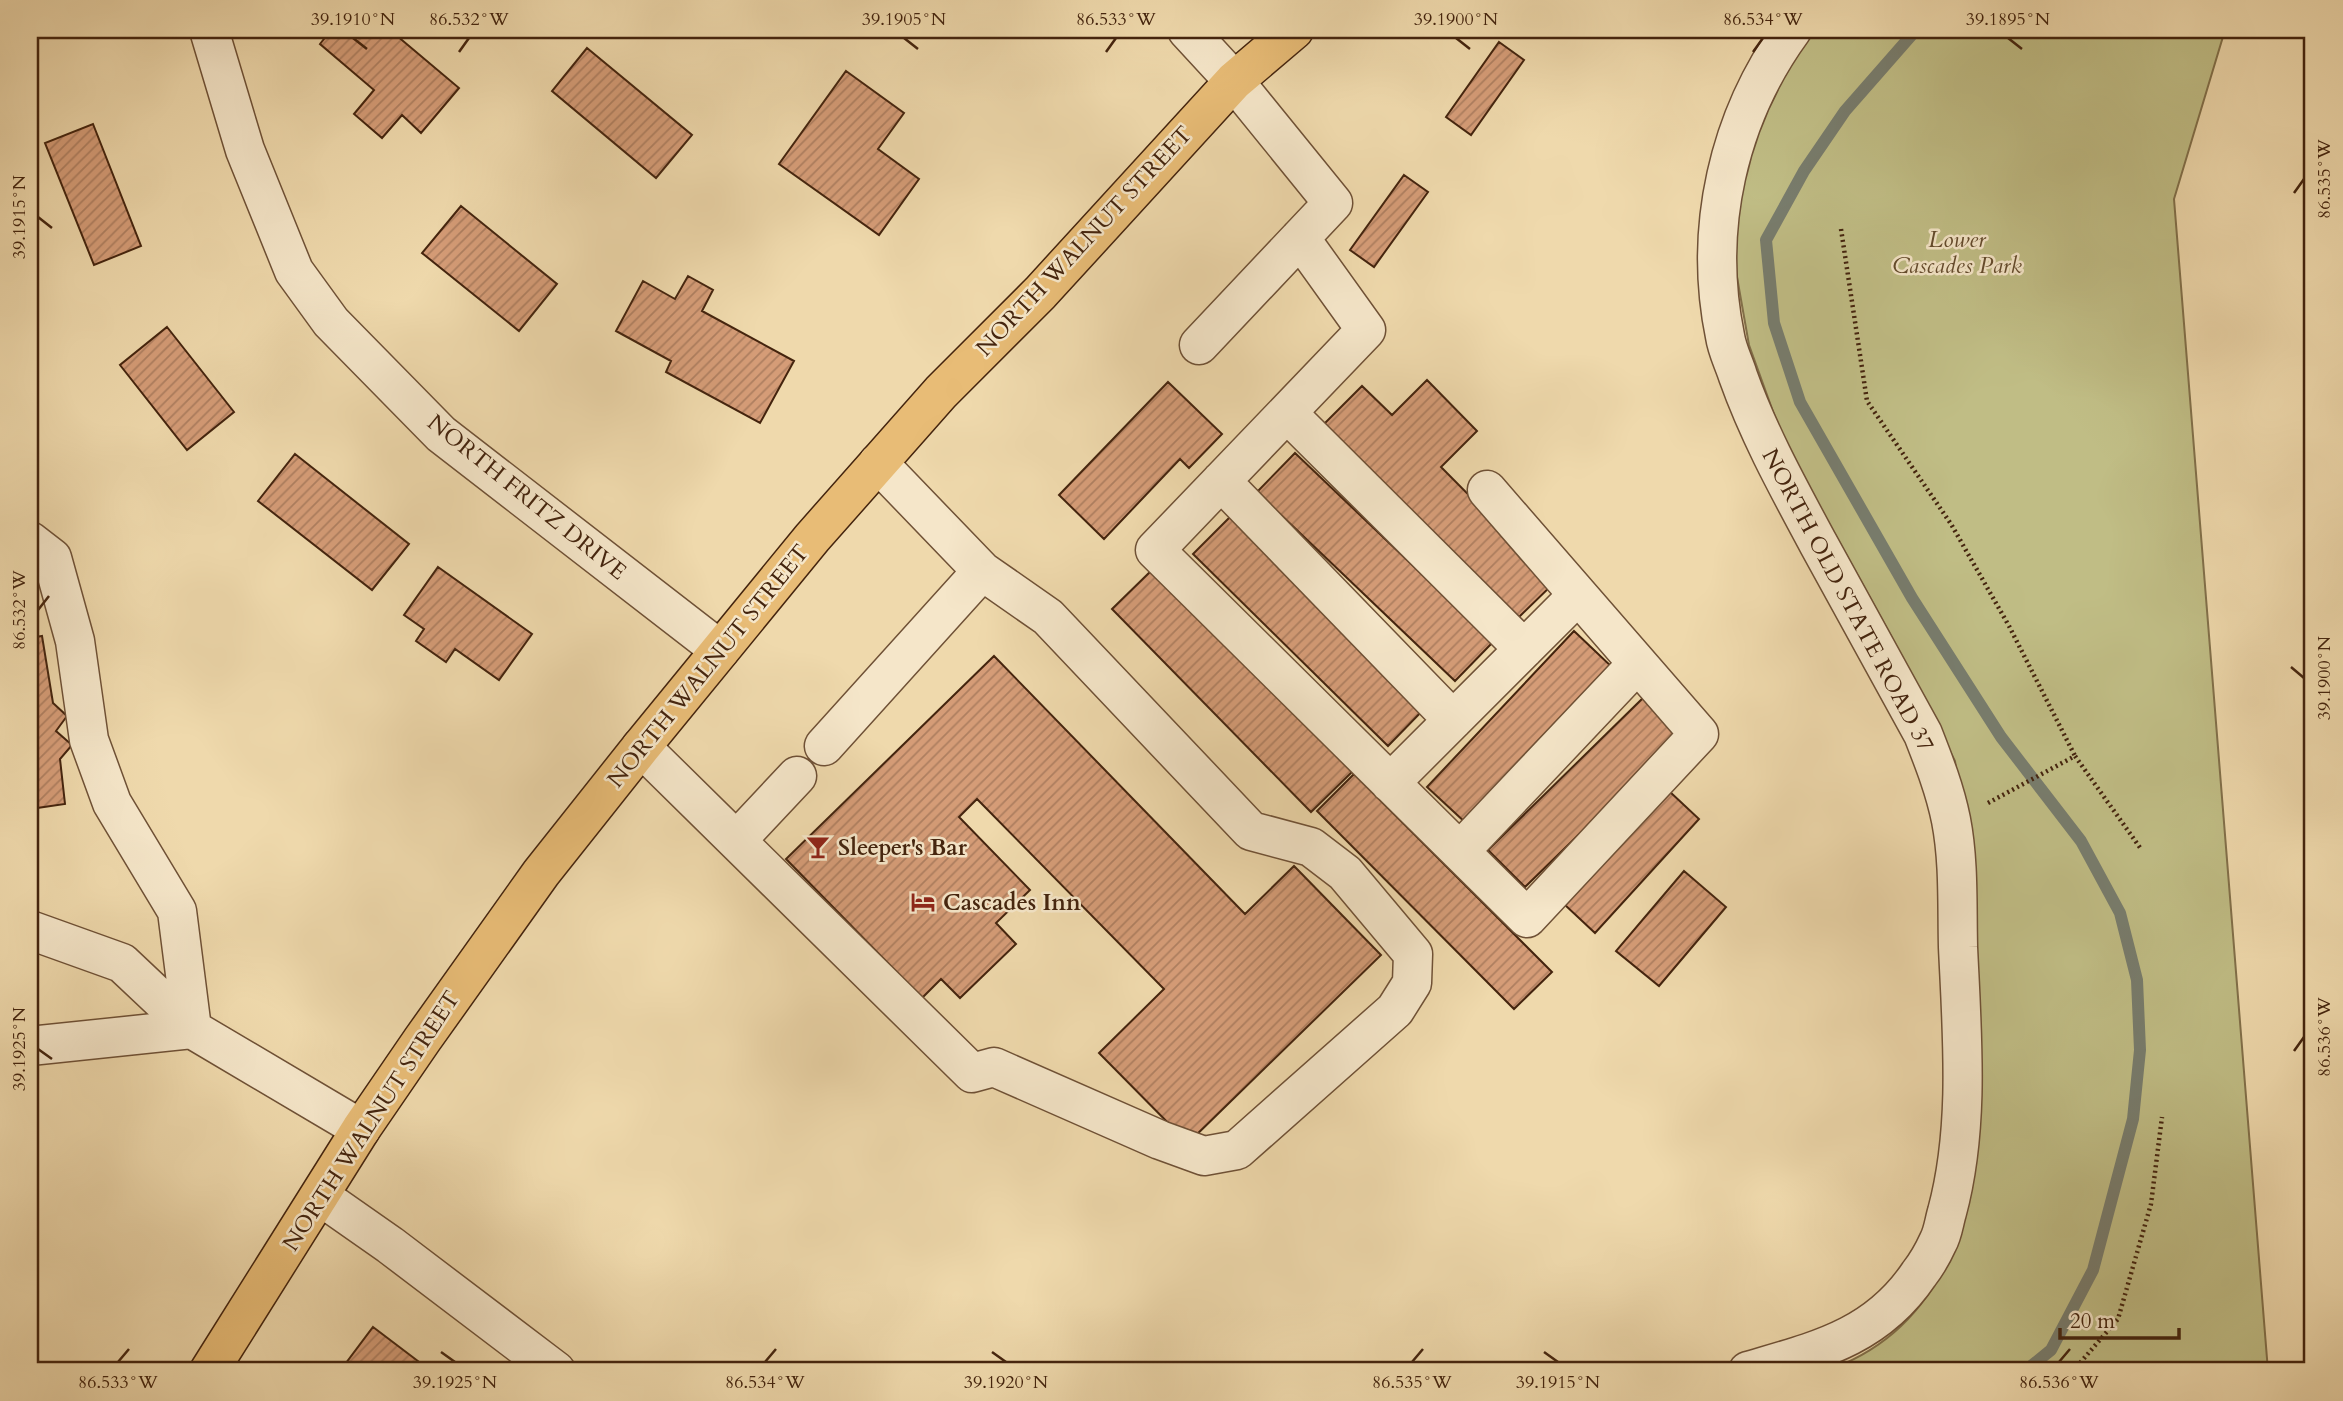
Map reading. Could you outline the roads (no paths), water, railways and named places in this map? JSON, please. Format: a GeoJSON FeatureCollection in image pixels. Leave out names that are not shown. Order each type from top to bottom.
{"type":"FeatureCollection","features":[{"type":"Feature","properties":{"kind":"main road","name":"NORTH WALNUT STREET"},"geometry":{"type":"LineString","coordinates":[[209,1371],[361,1129],[541,873],[641,747],[812,538],[941,393],[1040,293],[1234,81],[1294,30]]}},
{"type":"Feature","properties":{"kind":"street","name":"NORTH FRITZ DRIVE"},"geometry":{"type":"LineString","coordinates":[[209,30],[245,150],[294,271],[331,322],[441,433],[720,650]]}},
{"type":"Feature","properties":{"kind":"street"},"geometry":{"type":"LineString","coordinates":[[1187,30],[1234,81],[1333,203],[1199,345]]}},
{"type":"Feature","properties":{"kind":"street","name":"NORTH OLD STATE ROAD 37"},"geometry":{"type":"LineString","coordinates":[[1748,1371],[1827,1348],[1861,1331],[1890,1307],[1918,1276],[1939,1241],[1952,1192],[1960,1141],[1962,1035],[1955,875],[1951,822],[1940,777],[1923,734],[1770,454],[1745,397],[1725,338],[1718,293],[1716,246],[1720,199],[1745,115],[1762,79],[1792,30]]}},
{"type":"Feature","properties":{"kind":"street"},"geometry":{"type":"LineString","coordinates":[[1300,238],[1366,330],[1155,550],[1527,918],[1699,733],[1487,490]]}},
{"type":"Feature","properties":{"kind":"street"},"geometry":{"type":"LineString","coordinates":[[1287,412],[1524,649]]}},
{"type":"Feature","properties":{"kind":"street"},"geometry":{"type":"LineString","coordinates":[[641,747],[971,1073],[994,1066],[1160,1140],[1205,1156],[1237,1150],[1395,1010],[1412,983],[1413,954],[1345,873],[1311,846],[1251,831],[1048,617],[982,571],[878,463]]}},
{"type":"Feature","properties":{"kind":"street"},"geometry":{"type":"LineString","coordinates":[[1221,481],[1453,720]]}},
{"type":"Feature","properties":{"kind":"street"},"geometry":{"type":"LineString","coordinates":[[30,541],[52,558],[75,641],[89,740],[112,803],[177,911],[192,1029]]}},
{"type":"Feature","properties":{"kind":"street"},"geometry":{"type":"LineString","coordinates":[[824,746],[982,571]]}},
{"type":"Feature","properties":{"kind":"street"},"geometry":{"type":"LineString","coordinates":[[1390,783],[1578,595]]}},
{"type":"Feature","properties":{"kind":"street"},"geometry":{"type":"LineString","coordinates":[[1460,851],[1637,664]]}},
{"type":"Feature","properties":{"kind":"street"},"geometry":{"type":"LineString","coordinates":[[737,840],[797,776]]}},
{"type":"Feature","properties":{"kind":"street"},"geometry":{"type":"LineString","coordinates":[[30,930],[122,963],[192,1029],[361,1129]]}},
{"type":"Feature","properties":{"kind":"street"},"geometry":{"type":"LineString","coordinates":[[30,1046],[192,1029]]}},
{"type":"Feature","properties":{"kind":"street"},"geometry":{"type":"LineString","coordinates":[[320,1196],[390,1245],[556,1371]]}},
{"type":"Feature","properties":{"kind":"waterway"},"geometry":{"type":"LineString","coordinates":[[1916,30],[1845,111],[1804,171],[1766,240],[1774,323],[1800,402],[1912,598],[2001,737],[2081,841],[2120,913],[2137,980],[2140,1050],[2133,1119],[2093,1270],[2051,1350],[2025,1371]]}},
{"type":"Feature","properties":{"kind":"place","name":"Sleeper's Bar"},"geometry":{"type":"Point","coordinates":[818,847]}},
{"type":"Feature","properties":{"kind":"place","name":"Cascades Inn"},"geometry":{"type":"Point","coordinates":[923,902]}},
{"type":"Feature","properties":{"kind":"park label","name":"Lower Cascades Park"},"geometry":{"type":"Point","coordinates":[1957,252]}}]}
